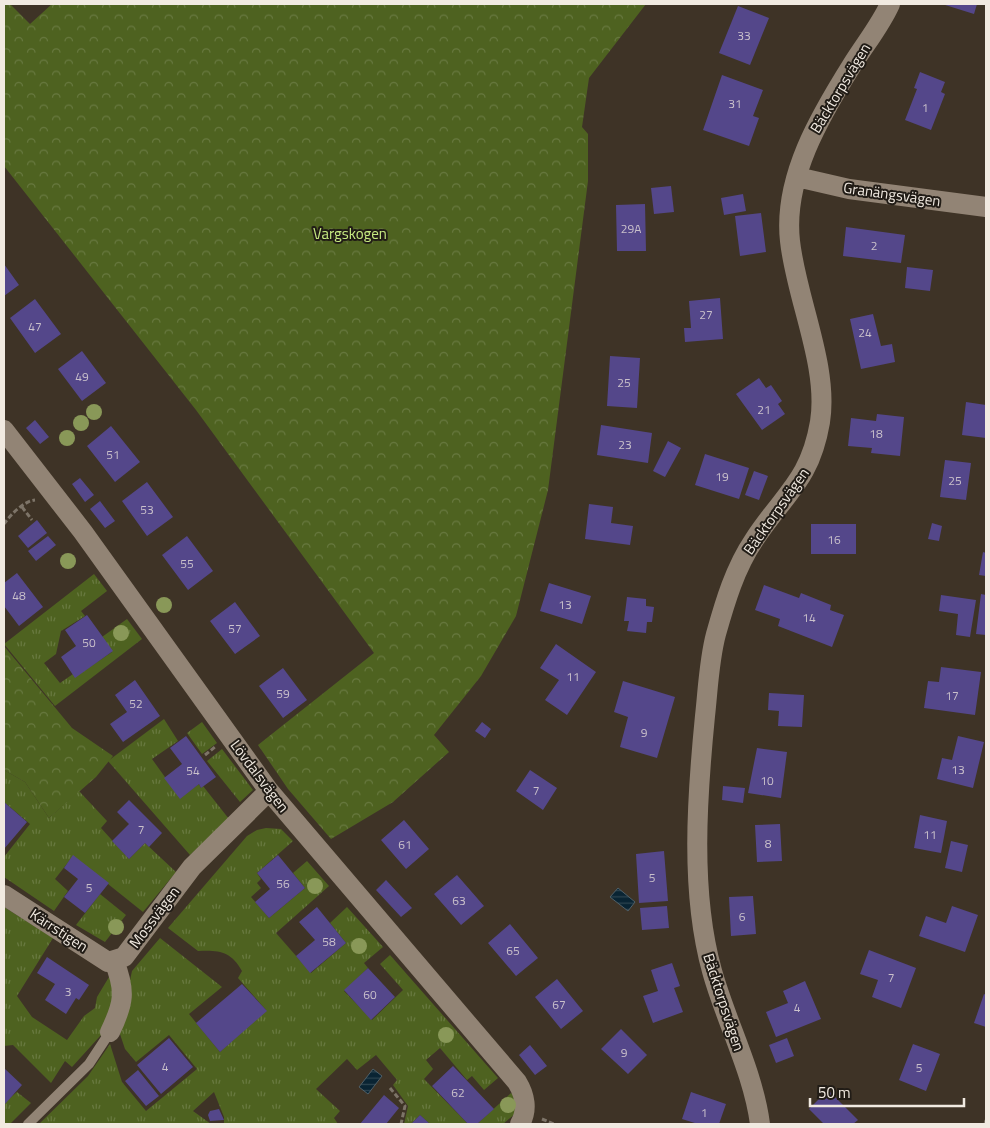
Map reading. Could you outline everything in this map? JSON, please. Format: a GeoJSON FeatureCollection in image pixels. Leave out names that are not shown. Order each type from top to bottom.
{"type":"FeatureCollection","features":[{"type":"Feature","properties":{"kind":"street","name":"Bäcktorpsvägen"},"geometry":{"type":"LineString","coordinates":[[760,1124],[755,1096],[712,973],[700,907],[698,799],[710,665],[728,596],[752,542],[792,492],[810,462],[820,418],[821,394],[817,367],[790,240],[790,211],[797,177],[812,134],[825,109],[881,22],[890,4]]}},
{"type":"Feature","properties":{"kind":"street","name":"Granängsvägen"},"geometry":{"type":"LineString","coordinates":[[797,177],[849,189],[986,207]]}},
{"type":"Feature","properties":{"kind":"street","name":"Lövdalsvägen"},"geometry":{"type":"LineString","coordinates":[[4,430],[83,532],[269,791],[517,1082],[523,1092],[522,1118]]}},
{"type":"Feature","properties":{"kind":"street","name":"Mossvägen"},"geometry":{"type":"LineString","coordinates":[[114,961],[124,957],[192,866],[269,791]]}},
{"type":"Feature","properties":{"kind":"street","name":"Kärrstigen"},"geometry":{"type":"LineString","coordinates":[[4,895],[108,962],[114,961]]}},
{"type":"Feature","properties":{"kind":"street"},"geometry":{"type":"LineString","coordinates":[[110,1032],[120,1013],[124,993],[114,961]]}},
{"type":"Feature","properties":{"kind":"lane"},"geometry":{"type":"LineString","coordinates":[[28,1124],[89,1064],[110,1032]]}},
{"type":"Feature","properties":{"kind":"path"},"geometry":{"type":"LineString","coordinates":[[4,524],[30,501],[38,500]]}},
{"type":"Feature","properties":{"kind":"path"},"geometry":{"type":"LineString","coordinates":[[22,507],[32,520]]}},
{"type":"Feature","properties":{"kind":"path"},"geometry":{"type":"LineString","coordinates":[[390,1088],[405,1106],[401,1124]]}},
{"type":"Feature","properties":{"kind":"path"},"geometry":{"type":"LineString","coordinates":[[985,1124],[986,1120]]}},
{"type":"Feature","properties":{"kind":"green space","name":"Vargskogen"},"geometry":{"type":"Polygon","coordinates":[[[4,4],[10,4],[30,24],[52,4],[646,4],[589,78],[582,127],[588,134],[588,181],[548,490],[516,616],[481,676],[434,735],[449,752],[393,802],[331,839],[288,789],[258,745],[374,653],[196,410],[4,166],[4,4]]]}},
{"type":"Feature","properties":{"kind":"green space"},"geometry":{"type":"Polygon","coordinates":[[[94,574],[107,591],[81,611],[85,616],[61,631],[56,654],[44,663],[60,683],[73,674],[75,677],[112,652],[102,637],[127,619],[142,639],[55,706],[4,644],[94,574]]]}},
{"type":"Feature","properties":{"kind":"green space"},"geometry":{"type":"Polygon","coordinates":[[[4,646],[72,728],[113,756],[96,777],[49,818],[25,782],[4,770],[4,646]]]}},
{"type":"Feature","properties":{"kind":"green space"},"geometry":{"type":"Polygon","coordinates":[[[164,719],[178,741],[152,759],[180,798],[199,784],[201,788],[203,786],[229,819],[190,855],[108,761],[164,719]]]}},
{"type":"Feature","properties":{"kind":"green space"},"geometry":{"type":"Polygon","coordinates":[[[202,722],[217,743],[202,754],[187,733],[202,722]]]}},
{"type":"Feature","properties":{"kind":"green space"},"geometry":{"type":"Polygon","coordinates":[[[222,749],[253,790],[240,802],[207,761],[222,749]]]}},
{"type":"Feature","properties":{"kind":"green space"},"geometry":{"type":"Polygon","coordinates":[[[4,770],[25,782],[49,818],[79,791],[107,821],[101,828],[129,859],[145,843],[176,872],[143,912],[73,856],[55,879],[68,891],[54,911],[4,877],[4,857],[30,824],[4,802],[4,770]]]}},
{"type":"Feature","properties":{"kind":"green space"},"geometry":{"type":"Polygon","coordinates":[[[266,828],[281,829],[293,841],[257,873],[261,879],[257,883],[261,888],[251,897],[269,918],[305,888],[293,873],[307,861],[329,886],[276,933],[311,973],[346,943],[330,923],[347,907],[383,947],[364,963],[368,968],[344,991],[372,1020],[403,990],[380,964],[390,955],[498,1078],[484,1090],[472,1076],[467,1080],[440,1048],[426,1060],[433,1069],[424,1079],[468,1124],[430,1124],[420,1115],[411,1124],[404,1124],[408,1106],[393,1085],[397,1080],[376,1055],[357,1070],[347,1059],[316,1089],[340,1111],[334,1118],[338,1124],[224,1124],[224,1117],[214,1092],[193,1111],[211,1124],[39,1124],[88,1076],[110,1044],[122,1082],[146,1111],[197,1069],[169,1035],[136,1062],[125,1049],[119,1031],[132,971],[160,938],[222,987],[189,1014],[220,1052],[266,1010],[238,978],[242,971],[233,959],[224,953],[198,951],[168,928],[247,836],[257,830],[266,828]]]}},
{"type":"Feature","properties":{"kind":"green space"},"geometry":{"type":"Polygon","coordinates":[[[100,894],[126,915],[105,942],[76,925],[100,894]]]}},
{"type":"Feature","properties":{"kind":"green space"},"geometry":{"type":"Polygon","coordinates":[[[4,907],[53,938],[17,996],[32,1017],[67,1040],[84,1016],[95,1008],[97,997],[112,972],[117,990],[101,1035],[72,1067],[65,1061],[51,1083],[13,1045],[4,1046],[4,907]]]}},
{"type":"Feature","properties":{"kind":"green space"},"geometry":{"type":"Polygon","coordinates":[[[17,1092],[31,1103],[10,1124],[4,1124],[4,1103],[17,1092]]]}},
{"type":"Feature","properties":{"kind":"green space"},"geometry":{"type":"Polygon","coordinates":[[[511,1093],[517,1100],[516,1113],[503,1124],[477,1124],[511,1093]]]}},
{"type":"Feature","properties":{"kind":"water"},"geometry":{"type":"Polygon","coordinates":[[[618,888],[635,902],[628,911],[610,897],[618,888]]]}},
{"type":"Feature","properties":{"kind":"water"},"geometry":{"type":"Polygon","coordinates":[[[373,1069],[382,1076],[368,1094],[359,1087],[373,1069]]]}},
{"type":"Feature","properties":{"kind":"building"},"geometry":{"type":"Polygon","coordinates":[[[942,4],[977,4],[974,14],[942,4]]]}},
{"type":"Feature","properties":{"kind":"building"},"geometry":{"type":"Polygon","coordinates":[[[738,6],[769,18],[750,65],[719,53],[738,6]]]}},
{"type":"Feature","properties":{"kind":"building"},"geometry":{"type":"Polygon","coordinates":[[[920,72],[945,82],[941,92],[945,94],[931,130],[905,120],[917,89],[914,88],[920,72]]]}},
{"type":"Feature","properties":{"kind":"building"},"geometry":{"type":"Polygon","coordinates":[[[722,75],[763,90],[753,116],[759,118],[749,146],[703,130],[722,75]]]}},
{"type":"Feature","properties":{"kind":"building"},"geometry":{"type":"Polygon","coordinates":[[[671,186],[674,212],[654,214],[651,188],[671,186]]]}},
{"type":"Feature","properties":{"kind":"building"},"geometry":{"type":"Polygon","coordinates":[[[743,194],[746,211],[724,215],[721,198],[743,194]]]}},
{"type":"Feature","properties":{"kind":"building"},"geometry":{"type":"Polygon","coordinates":[[[645,204],[646,251],[617,251],[616,205],[645,204]]]}},
{"type":"Feature","properties":{"kind":"building"},"geometry":{"type":"Polygon","coordinates":[[[761,213],[766,252],[740,256],[735,216],[761,213]]]}},
{"type":"Feature","properties":{"kind":"building"},"geometry":{"type":"Polygon","coordinates":[[[846,227],[905,235],[901,263],[843,256],[846,227]]]}},
{"type":"Feature","properties":{"kind":"building"},"geometry":{"type":"Polygon","coordinates":[[[4,264],[19,285],[4,296],[4,264]]]}},
{"type":"Feature","properties":{"kind":"building"},"geometry":{"type":"Polygon","coordinates":[[[907,267],[933,270],[930,291],[905,288],[907,267]]]}},
{"type":"Feature","properties":{"kind":"building"},"geometry":{"type":"Polygon","coordinates":[[[720,298],[723,339],[685,342],[684,328],[691,328],[689,301],[720,298]]]}},
{"type":"Feature","properties":{"kind":"building"},"geometry":{"type":"Polygon","coordinates":[[[35,299],[61,334],[35,353],[10,318],[35,299]]]}},
{"type":"Feature","properties":{"kind":"building"},"geometry":{"type":"Polygon","coordinates":[[[873,314],[881,346],[892,344],[895,362],[861,369],[850,319],[873,314]]]}},
{"type":"Feature","properties":{"kind":"building"},"geometry":{"type":"Polygon","coordinates":[[[82,351],[106,383],[82,401],[58,369],[82,351]]]}},
{"type":"Feature","properties":{"kind":"building"},"geometry":{"type":"Polygon","coordinates":[[[610,356],[640,358],[637,408],[607,406],[610,356]]]}},
{"type":"Feature","properties":{"kind":"building"},"geometry":{"type":"Polygon","coordinates":[[[759,378],[766,388],[771,385],[782,401],[778,404],[785,414],[762,430],[736,394],[759,378]]]}},
{"type":"Feature","properties":{"kind":"building"},"geometry":{"type":"Polygon","coordinates":[[[966,402],[986,405],[986,438],[962,435],[966,402]]]}},
{"type":"Feature","properties":{"kind":"building"},"geometry":{"type":"Polygon","coordinates":[[[877,414],[904,417],[900,456],[871,453],[872,448],[848,446],[851,418],[876,421],[877,414]]]}},
{"type":"Feature","properties":{"kind":"building"},"geometry":{"type":"Polygon","coordinates":[[[35,420],[49,437],[40,444],[26,428],[35,420]]]}},
{"type":"Feature","properties":{"kind":"building"},"geometry":{"type":"Polygon","coordinates":[[[601,425],[652,433],[648,463],[597,455],[601,425]]]}},
{"type":"Feature","properties":{"kind":"building"},"geometry":{"type":"Polygon","coordinates":[[[111,426],[140,462],[115,482],[87,446],[111,426]]]}},
{"type":"Feature","properties":{"kind":"building"},"geometry":{"type":"Polygon","coordinates":[[[668,441],[681,448],[665,477],[653,471],[668,441]]]}},
{"type":"Feature","properties":{"kind":"building"},"geometry":{"type":"Polygon","coordinates":[[[705,454],[749,468],[739,499],[695,485],[705,454]]]}},
{"type":"Feature","properties":{"kind":"building"},"geometry":{"type":"Polygon","coordinates":[[[945,460],[971,463],[966,500],[940,497],[945,460]]]}},
{"type":"Feature","properties":{"kind":"building"},"geometry":{"type":"Polygon","coordinates":[[[754,471],[768,476],[759,500],[745,495],[754,471]]]}},
{"type":"Feature","properties":{"kind":"building"},"geometry":{"type":"Polygon","coordinates":[[[80,478],[94,495],[85,502],[72,484],[80,478]]]}},
{"type":"Feature","properties":{"kind":"building"},"geometry":{"type":"Polygon","coordinates":[[[147,482],[173,517],[147,536],[122,501],[147,482]]]}},
{"type":"Feature","properties":{"kind":"building"},"geometry":{"type":"Polygon","coordinates":[[[100,501],[115,521],[105,528],[90,509],[100,501]]]}},
{"type":"Feature","properties":{"kind":"building"},"geometry":{"type":"Polygon","coordinates":[[[589,504],[613,507],[611,523],[633,526],[630,545],[585,539],[589,504]]]}},
{"type":"Feature","properties":{"kind":"building"},"geometry":{"type":"Polygon","coordinates":[[[37,520],[47,533],[28,548],[18,536],[37,520]]]}},
{"type":"Feature","properties":{"kind":"building"},"geometry":{"type":"Polygon","coordinates":[[[932,523],[942,526],[939,541],[928,539],[932,523]]]}},
{"type":"Feature","properties":{"kind":"building"},"geometry":{"type":"Polygon","coordinates":[[[811,524],[856,524],[856,554],[811,554],[811,524]]]}},
{"type":"Feature","properties":{"kind":"building"},"geometry":{"type":"Polygon","coordinates":[[[48,536],[56,545],[36,561],[28,551],[48,536]]]}},
{"type":"Feature","properties":{"kind":"building"},"geometry":{"type":"Polygon","coordinates":[[[187,536],[213,571],[188,590],[162,555],[187,536]]]}},
{"type":"Feature","properties":{"kind":"building"},"geometry":{"type":"Polygon","coordinates":[[[983,552],[986,553],[986,576],[979,575],[983,552]]]}},
{"type":"Feature","properties":{"kind":"building"},"geometry":{"type":"Polygon","coordinates":[[[17,573],[43,607],[19,626],[4,606],[4,583],[17,573]]]}},
{"type":"Feature","properties":{"kind":"building"},"geometry":{"type":"Polygon","coordinates":[[[549,583],[591,596],[582,624],[540,611],[549,583]]]}},
{"type":"Feature","properties":{"kind":"building"},"geometry":{"type":"Polygon","coordinates":[[[764,585],[799,598],[801,593],[831,605],[830,610],[844,615],[832,647],[778,626],[780,619],[755,610],[764,585]]]}},
{"type":"Feature","properties":{"kind":"building"},"geometry":{"type":"Polygon","coordinates":[[[981,594],[986,595],[986,635],[976,634],[981,594]]]}},
{"type":"Feature","properties":{"kind":"building"},"geometry":{"type":"Polygon","coordinates":[[[941,595],[976,600],[970,637],[956,635],[958,614],[939,611],[941,595]]]}},
{"type":"Feature","properties":{"kind":"building"},"geometry":{"type":"Polygon","coordinates":[[[627,597],[646,599],[646,606],[654,607],[652,622],[647,622],[646,633],[627,631],[629,621],[624,621],[627,597]]]}},
{"type":"Feature","properties":{"kind":"building"},"geometry":{"type":"Polygon","coordinates":[[[235,602],[260,636],[235,654],[210,621],[235,602]]]}},
{"type":"Feature","properties":{"kind":"building"},"geometry":{"type":"Polygon","coordinates":[[[87,615],[113,651],[75,678],[61,657],[76,646],[65,630],[87,615]]]}},
{"type":"Feature","properties":{"kind":"building"},"geometry":{"type":"Polygon","coordinates":[[[556,644],[596,672],[567,715],[545,700],[559,680],[540,668],[556,644]]]}},
{"type":"Feature","properties":{"kind":"building"},"geometry":{"type":"Polygon","coordinates":[[[941,667],[981,672],[975,715],[924,708],[928,681],[939,682],[941,667]]]}},
{"type":"Feature","properties":{"kind":"building"},"geometry":{"type":"Polygon","coordinates":[[[283,668],[307,700],[283,718],[259,686],[283,668]]]}},
{"type":"Feature","properties":{"kind":"building"},"geometry":{"type":"Polygon","coordinates":[[[135,680],[160,716],[123,742],[110,724],[127,712],[115,695],[135,680]]]}},
{"type":"Feature","properties":{"kind":"building"},"geometry":{"type":"Polygon","coordinates":[[[623,681],[675,697],[657,758],[620,747],[628,717],[614,712],[623,681]]]}},
{"type":"Feature","properties":{"kind":"building"},"geometry":{"type":"Polygon","coordinates":[[[769,693],[804,695],[802,727],[778,726],[779,711],[768,710],[769,693]]]}},
{"type":"Feature","properties":{"kind":"building"},"geometry":{"type":"Polygon","coordinates":[[[482,722],[491,729],[485,738],[475,731],[482,722]]]}},
{"type":"Feature","properties":{"kind":"building"},"geometry":{"type":"Polygon","coordinates":[[[186,736],[216,777],[201,788],[199,784],[180,799],[164,778],[182,764],[170,748],[186,736]]]}},
{"type":"Feature","properties":{"kind":"building"},"geometry":{"type":"Polygon","coordinates":[[[958,736],[984,742],[973,788],[937,779],[942,758],[952,760],[958,736]]]}},
{"type":"Feature","properties":{"kind":"building"},"geometry":{"type":"Polygon","coordinates":[[[757,748],[787,752],[781,798],[748,793],[757,748]]]}},
{"type":"Feature","properties":{"kind":"building"},"geometry":{"type":"Polygon","coordinates":[[[530,770],[557,788],[543,810],[516,791],[530,770]]]}},
{"type":"Feature","properties":{"kind":"building"},"geometry":{"type":"Polygon","coordinates":[[[723,786],[745,788],[743,803],[722,800],[723,786]]]}},
{"type":"Feature","properties":{"kind":"building"},"geometry":{"type":"Polygon","coordinates":[[[129,800],[162,833],[149,847],[145,843],[129,859],[112,841],[129,824],[117,812],[129,800]]]}},
{"type":"Feature","properties":{"kind":"building"},"geometry":{"type":"Polygon","coordinates":[[[4,802],[27,822],[4,849],[4,802]]]}},
{"type":"Feature","properties":{"kind":"building"},"geometry":{"type":"Polygon","coordinates":[[[920,815],[947,821],[941,853],[914,848],[920,815]]]}},
{"type":"Feature","properties":{"kind":"building"},"geometry":{"type":"Polygon","coordinates":[[[404,820],[429,849],[406,869],[381,840],[404,820]]]}},
{"type":"Feature","properties":{"kind":"building"},"geometry":{"type":"Polygon","coordinates":[[[780,824],[782,861],[757,862],[755,825],[780,824]]]}},
{"type":"Feature","properties":{"kind":"building"},"geometry":{"type":"Polygon","coordinates":[[[951,841],[968,845],[962,872],[945,868],[951,841]]]}},
{"type":"Feature","properties":{"kind":"building"},"geometry":{"type":"Polygon","coordinates":[[[664,851],[668,901],[639,903],[636,854],[664,851]]]}},
{"type":"Feature","properties":{"kind":"building"},"geometry":{"type":"Polygon","coordinates":[[[73,855],[109,883],[85,913],[64,897],[78,879],[64,868],[73,855]]]}},
{"type":"Feature","properties":{"kind":"building"},"geometry":{"type":"Polygon","coordinates":[[[278,855],[305,888],[269,918],[255,902],[270,889],[257,873],[278,855]]]}},
{"type":"Feature","properties":{"kind":"building"},"geometry":{"type":"Polygon","coordinates":[[[457,875],[484,906],[461,925],[434,894],[457,875]]]}},
{"type":"Feature","properties":{"kind":"building"},"geometry":{"type":"Polygon","coordinates":[[[386,880],[412,908],[401,917],[376,890],[386,880]]]}},
{"type":"Feature","properties":{"kind":"building"},"geometry":{"type":"Polygon","coordinates":[[[753,896],[756,934],[731,936],[729,897],[753,896]]]}},
{"type":"Feature","properties":{"kind":"building"},"geometry":{"type":"Polygon","coordinates":[[[667,906],[669,928],[642,930],[640,908],[667,906]]]}},
{"type":"Feature","properties":{"kind":"building"},"geometry":{"type":"Polygon","coordinates":[[[952,906],[978,915],[965,952],[919,936],[926,916],[946,923],[952,906]]]}},
{"type":"Feature","properties":{"kind":"building"},"geometry":{"type":"Polygon","coordinates":[[[317,907],[346,943],[310,973],[296,956],[315,940],[299,922],[317,907]]]}},
{"type":"Feature","properties":{"kind":"building"},"geometry":{"type":"Polygon","coordinates":[[[510,924],[538,958],[516,976],[488,943],[510,924]]]}},
{"type":"Feature","properties":{"kind":"building"},"geometry":{"type":"Polygon","coordinates":[[[869,950],[916,968],[901,1008],[872,997],[878,980],[860,974],[869,950]]]}},
{"type":"Feature","properties":{"kind":"building"},"geometry":{"type":"Polygon","coordinates":[[[47,957],[89,985],[79,1000],[76,998],[66,1014],[45,1000],[55,984],[37,973],[47,957]]]}},
{"type":"Feature","properties":{"kind":"building"},"geometry":{"type":"Polygon","coordinates":[[[672,963],[680,986],[674,988],[683,1012],[653,1023],[643,996],[658,991],[651,970],[672,963]]]}},
{"type":"Feature","properties":{"kind":"building"},"geometry":{"type":"Polygon","coordinates":[[[368,968],[395,997],[371,1020],[344,990],[368,968]]]}},
{"type":"Feature","properties":{"kind":"building"},"geometry":{"type":"Polygon","coordinates":[[[557,979],[583,1011],[561,1029],[535,997],[557,979]]]}},
{"type":"Feature","properties":{"kind":"building"},"geometry":{"type":"Polygon","coordinates":[[[805,981],[821,1019],[776,1037],[766,1012],[788,1003],[783,991],[805,981]]]}},
{"type":"Feature","properties":{"kind":"building"},"geometry":{"type":"Polygon","coordinates":[[[242,984],[267,1011],[220,1052],[196,1023],[242,984]]]}},
{"type":"Feature","properties":{"kind":"building"},"geometry":{"type":"Polygon","coordinates":[[[984,994],[986,995],[986,1027],[974,1023],[984,994]]]}},
{"type":"Feature","properties":{"kind":"building"},"geometry":{"type":"Polygon","coordinates":[[[621,1029],[647,1055],[628,1074],[601,1049],[621,1029]]]}},
{"type":"Feature","properties":{"kind":"building"},"geometry":{"type":"Polygon","coordinates":[[[169,1038],[193,1067],[161,1094],[137,1065],[169,1038]]]}},
{"type":"Feature","properties":{"kind":"building"},"geometry":{"type":"Polygon","coordinates":[[[787,1038],[794,1056],[776,1063],[769,1045],[787,1038]]]}},
{"type":"Feature","properties":{"kind":"building"},"geometry":{"type":"Polygon","coordinates":[[[913,1044],[940,1054],[926,1091],[899,1080],[913,1044]]]}},
{"type":"Feature","properties":{"kind":"building"},"geometry":{"type":"Polygon","coordinates":[[[530,1045],[547,1066],[535,1075],[519,1055],[530,1045]]]}},
{"type":"Feature","properties":{"kind":"building"},"geometry":{"type":"Polygon","coordinates":[[[453,1066],[494,1109],[477,1124],[468,1124],[432,1086],[453,1066]]]}},
{"type":"Feature","properties":{"kind":"building"},"geometry":{"type":"Polygon","coordinates":[[[4,1068],[22,1085],[5,1104],[4,1103],[4,1068]]]}},
{"type":"Feature","properties":{"kind":"building"},"geometry":{"type":"Polygon","coordinates":[[[138,1070],[159,1096],[146,1106],[125,1081],[138,1070]]]}},
{"type":"Feature","properties":{"kind":"building"},"geometry":{"type":"Polygon","coordinates":[[[828,1090],[858,1120],[853,1124],[824,1124],[809,1109],[828,1090]]]}},
{"type":"Feature","properties":{"kind":"building"},"geometry":{"type":"Polygon","coordinates":[[[691,1092],[726,1104],[719,1124],[698,1124],[682,1119],[691,1092]]]}},
{"type":"Feature","properties":{"kind":"building"},"geometry":{"type":"Polygon","coordinates":[[[384,1095],[399,1108],[386,1124],[360,1124],[384,1095]]]}},
{"type":"Feature","properties":{"kind":"building"},"geometry":{"type":"Polygon","coordinates":[[[219,1109],[224,1120],[210,1121],[208,1115],[210,1111],[219,1109]]]}},
{"type":"Feature","properties":{"kind":"building"},"geometry":{"type":"Polygon","coordinates":[[[420,1115],[430,1124],[411,1124],[420,1115]]]}}]}
